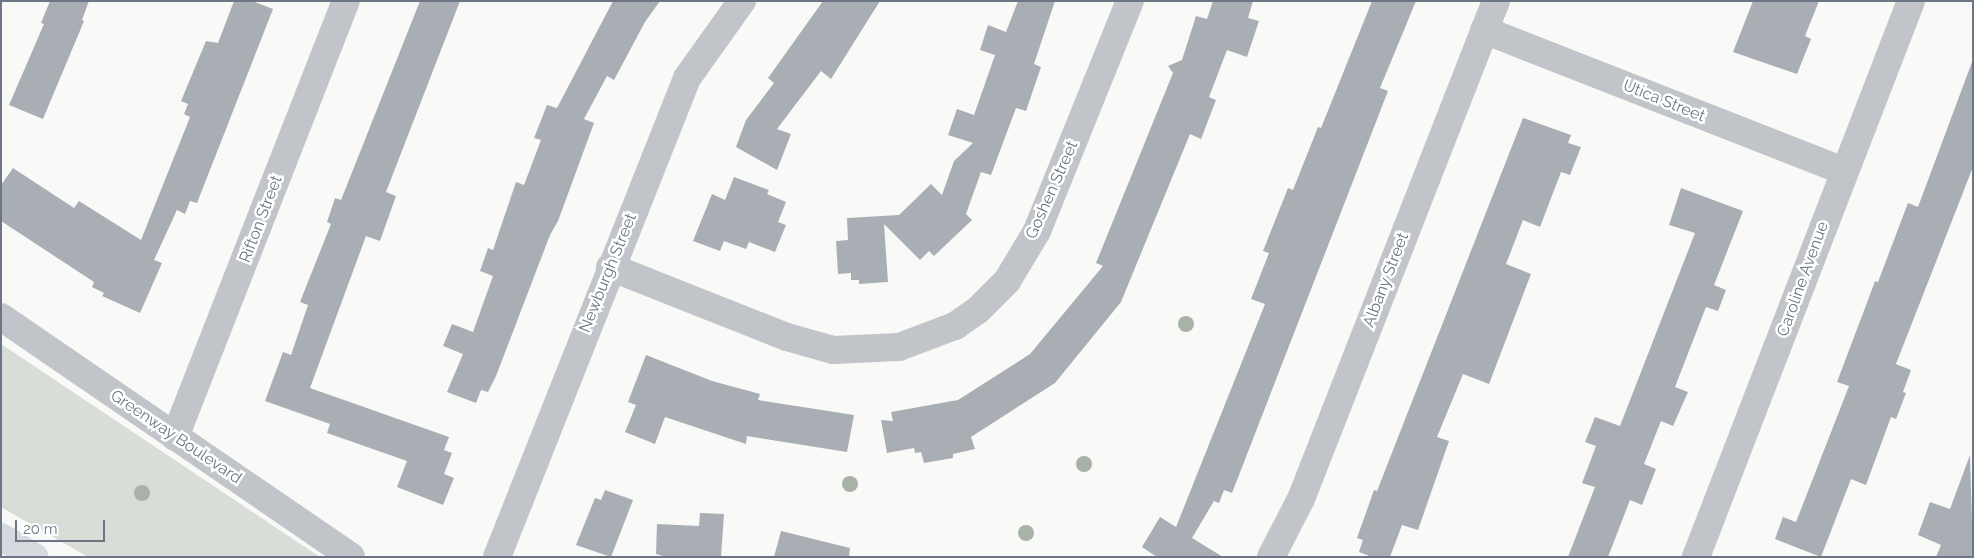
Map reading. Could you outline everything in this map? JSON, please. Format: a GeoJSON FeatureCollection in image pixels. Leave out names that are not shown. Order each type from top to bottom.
{"type":"FeatureCollection","features":[{"type":"Feature","properties":{"kind":"highway"},"geometry":{"type":"LineString","coordinates":[[1,537],[34,557]]}},
{"type":"Feature","properties":{"kind":"street","name":"Rifton Street"},"geometry":{"type":"LineString","coordinates":[[175,437],[346,1]]}},
{"type":"Feature","properties":{"kind":"street","name":"Newburgh Street"},"geometry":{"type":"LineString","coordinates":[[496,557],[610,267],[687,78],[742,1]]}},
{"type":"Feature","properties":{"kind":"street","name":"Goshen Street"},"geometry":{"type":"LineString","coordinates":[[610,267],[787,338],[833,350],[898,347],[954,326],[978,310],[1007,281],[1037,231],[1130,1]]}},
{"type":"Feature","properties":{"kind":"street","name":"Albany Street"},"geometry":{"type":"LineString","coordinates":[[1271,557],[1301,499],[1496,1]]}},
{"type":"Feature","properties":{"kind":"street","name":"Caroline Avenue"},"geometry":{"type":"LineString","coordinates":[[1696,557],[1911,1]]}},
{"type":"Feature","properties":{"kind":"street","name":"Utica Street"},"geometry":{"type":"LineString","coordinates":[[1484,30],[1844,171]]}},
{"type":"Feature","properties":{"kind":"street","name":"Greenway Boulevard"},"geometry":{"type":"LineString","coordinates":[[1,316],[351,557]]}},
{"type":"Feature","properties":{"kind":"shaded area"},"geometry":{"type":"Polygon","coordinates":[[[1,344],[320,557],[88,557],[1,507],[1,344]]]}},
{"type":"Feature","properties":{"kind":"building"},"geometry":{"type":"Polygon","coordinates":[[[50,1],[89,1],[82,20],[84,21],[43,119],[9,105],[44,24],[41,23],[50,1]]]}},
{"type":"Feature","properties":{"kind":"building"},"geometry":{"type":"Polygon","coordinates":[[[234,1],[252,1],[273,9],[197,203],[190,201],[185,214],[177,210],[154,260],[162,263],[140,313],[102,296],[104,293],[92,287],[94,282],[1,221],[1,185],[13,168],[74,208],[79,201],[141,240],[190,117],[184,114],[188,104],[181,101],[206,41],[218,43],[234,1]]]}},
{"type":"Feature","properties":{"kind":"building"},"geometry":{"type":"Polygon","coordinates":[[[420,1],[460,1],[386,192],[396,196],[380,241],[366,236],[310,388],[449,437],[444,450],[452,453],[444,474],[454,478],[443,505],[397,487],[407,461],[327,433],[330,424],[265,401],[283,352],[291,355],[308,305],[300,302],[331,224],[327,222],[335,198],[341,200],[420,1]]]}},
{"type":"Feature","properties":{"kind":"building"},"geometry":{"type":"Polygon","coordinates":[[[613,1],[660,1],[645,22],[614,80],[607,76],[584,119],[594,123],[558,221],[550,235],[496,376],[488,392],[481,390],[476,403],[447,392],[463,354],[443,346],[452,324],[473,332],[493,276],[480,271],[488,248],[493,250],[516,182],[524,185],[541,140],[534,138],[547,105],[557,108],[613,1]]]}},
{"type":"Feature","properties":{"kind":"building"},"geometry":{"type":"Polygon","coordinates":[[[823,1],[880,1],[831,79],[821,71],[777,129],[791,134],[777,170],[736,147],[746,120],[774,83],[768,78],[823,1]]]}},
{"type":"Feature","properties":{"kind":"building"},"geometry":{"type":"Polygon","coordinates":[[[1018,1],[1055,1],[1034,64],[1041,67],[1026,111],[1016,108],[991,175],[981,172],[966,214],[972,220],[934,256],[929,251],[920,260],[884,224],[888,282],[859,284],[859,280],[851,280],[851,273],[838,274],[836,241],[848,240],[847,218],[899,215],[931,184],[942,195],[954,161],[973,143],[948,135],[957,109],[974,115],[995,55],[980,50],[988,25],[1006,32],[1018,1]]]}},
{"type":"Feature","properties":{"kind":"building"},"geometry":{"type":"Polygon","coordinates":[[[1213,1],[1253,1],[1248,18],[1259,21],[1247,57],[1227,50],[1209,97],[1216,100],[1201,139],[1190,134],[1121,302],[1055,383],[971,437],[975,449],[953,454],[953,458],[924,463],[921,452],[915,453],[914,448],[887,453],[881,420],[893,421],[891,412],[958,400],[1030,354],[1103,266],[1096,263],[1173,73],[1168,66],[1182,60],[1196,16],[1207,19],[1213,1]]]}},
{"type":"Feature","properties":{"kind":"building"},"geometry":{"type":"Polygon","coordinates":[[[1372,1],[1416,1],[1380,88],[1388,91],[1232,493],[1224,490],[1219,503],[1214,501],[1192,538],[1223,557],[1157,557],[1142,547],[1160,517],[1176,527],[1265,304],[1251,299],[1269,253],[1263,251],[1288,188],[1293,190],[1318,127],[1321,128],[1372,1]]]}},
{"type":"Feature","properties":{"kind":"building"},"geometry":{"type":"Polygon","coordinates":[[[1753,1],[1819,1],[1805,36],[1811,39],[1797,74],[1733,52],[1753,1]]]}},
{"type":"Feature","properties":{"kind":"building"},"geometry":{"type":"Polygon","coordinates":[[[1972,62],[1973,167],[1896,364],[1911,370],[1903,392],[1906,393],[1896,419],[1891,417],[1866,485],[1851,479],[1821,557],[1775,539],[1783,517],[1796,522],[1849,386],[1837,382],[1875,281],[1878,282],[1908,203],[1918,207],[1972,62]]]}},
{"type":"Feature","properties":{"kind":"building"},"geometry":{"type":"Polygon","coordinates":[[[1523,118],[1571,135],[1568,143],[1581,147],[1570,175],[1561,172],[1540,227],[1523,220],[1506,264],[1531,274],[1489,384],[1463,374],[1437,437],[1449,441],[1418,530],[1402,525],[1390,557],[1372,557],[1359,552],[1363,540],[1357,538],[1374,490],[1377,491],[1523,118]]]}},
{"type":"Feature","properties":{"kind":"building"},"geometry":{"type":"Polygon","coordinates":[[[734,177],[769,190],[767,194],[786,202],[778,222],[786,225],[775,252],[749,242],[746,249],[724,241],[720,251],[693,241],[712,194],[725,200],[734,177]]]}},
{"type":"Feature","properties":{"kind":"building"},"geometry":{"type":"Polygon","coordinates":[[[1681,188],[1743,211],[1714,285],[1726,290],[1718,311],[1706,307],[1675,387],[1688,392],[1673,426],[1661,421],[1644,464],[1656,469],[1642,505],[1630,500],[1608,557],[1568,557],[1595,487],[1582,483],[1596,446],[1585,442],[1595,417],[1620,426],[1695,233],[1669,225],[1681,188]]]}},
{"type":"Feature","properties":{"kind":"building"},"geometry":{"type":"Polygon","coordinates":[[[646,355],[712,381],[760,394],[758,400],[854,415],[847,452],[747,436],[746,444],[665,417],[655,444],[625,432],[636,405],[628,402],[646,355]]]}},
{"type":"Feature","properties":{"kind":"building"},"geometry":{"type":"Polygon","coordinates":[[[1970,455],[1973,557],[1936,557],[1941,545],[1918,535],[1930,502],[1950,509],[1970,455]]]}},
{"type":"Feature","properties":{"kind":"building"},"geometry":{"type":"Polygon","coordinates":[[[605,490],[633,500],[611,557],[576,545],[595,498],[601,500],[605,490]]]}},
{"type":"Feature","properties":{"kind":"building"},"geometry":{"type":"Polygon","coordinates":[[[700,513],[724,514],[721,557],[666,557],[656,554],[657,524],[699,526],[700,513]]]}},
{"type":"Feature","properties":{"kind":"building"},"geometry":{"type":"Polygon","coordinates":[[[781,531],[850,548],[849,557],[774,557],[781,531]]]}}]}
